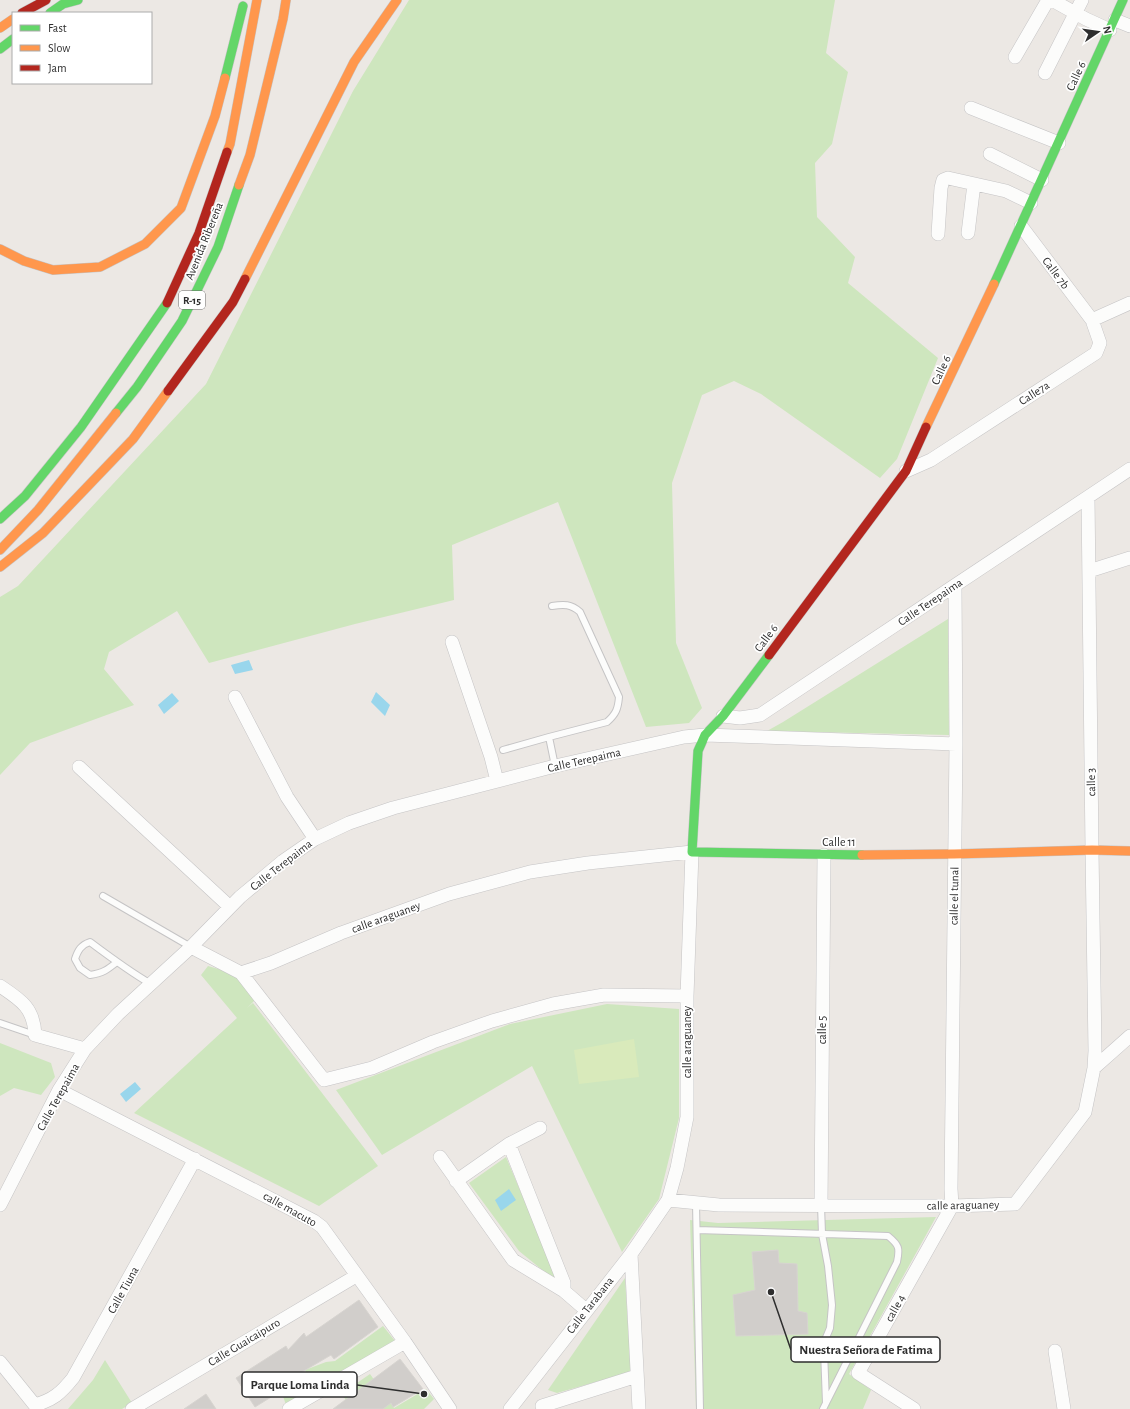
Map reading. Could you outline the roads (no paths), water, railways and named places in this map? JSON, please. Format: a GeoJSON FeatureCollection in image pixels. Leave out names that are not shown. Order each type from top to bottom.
{"type":"FeatureCollection","features":[{"type":"Feature","properties":{"kind":"main road"},"geometry":{"type":"LineString","coordinates":[[24,12],[46,0]]}},
{"type":"Feature","properties":{"kind":"main road"},"geometry":{"type":"LineString","coordinates":[[51,12],[63,4],[78,0]]}},
{"type":"Feature","properties":{"kind":"main road"},"geometry":{"type":"LineString","coordinates":[[0,249],[24,261],[53,270],[100,267],[145,244],[181,208],[215,116],[245,0]]}},
{"type":"Feature","properties":{"kind":"main road","name":"Avenida Ribereña"},"geometry":{"type":"LineString","coordinates":[[0,519],[25,496],[81,427],[166,305],[199,233],[230,144],[257,0]]}},
{"type":"Feature","properties":{"kind":"main road","name":"Avenida Ribereña"},"geometry":{"type":"LineString","coordinates":[[0,550],[38,510],[137,387],[182,321],[218,247],[250,155],[283,19],[286,0]]}},
{"type":"Feature","properties":{"kind":"main road"},"geometry":{"type":"LineString","coordinates":[[0,568],[43,533],[133,438],[233,302],[354,62],[397,0]]}},
{"type":"Feature","properties":{"kind":"main road","name":"Calle 6"},"geometry":{"type":"LineString","coordinates":[[723,716],[906,471],[1032,203],[1123,0]]}},
{"type":"Feature","properties":{"kind":"main road"},"geometry":{"type":"LineString","coordinates":[[0,28],[12,20]]}},
{"type":"Feature","properties":{"kind":"main road"},"geometry":{"type":"LineString","coordinates":[[0,49],[12,40]]}},
{"type":"Feature","properties":{"kind":"main road"},"geometry":{"type":"LineString","coordinates":[[692,852],[698,751],[705,735],[723,716]]}},
{"type":"Feature","properties":{"kind":"main road","name":"Calle 11"},"geometry":{"type":"LineString","coordinates":[[692,852],[824,855],[1130,850]]}},
{"type":"Feature","properties":{"kind":"street"},"geometry":{"type":"LineString","coordinates":[[1015,57],[1048,0]]}},
{"type":"Feature","properties":{"kind":"street"},"geometry":{"type":"LineString","coordinates":[[1052,0],[1075,13],[1113,25],[1130,26]]}},
{"type":"Feature","properties":{"kind":"street"},"geometry":{"type":"LineString","coordinates":[[1045,73],[1082,0]]}},
{"type":"Feature","properties":{"kind":"street"},"geometry":{"type":"LineString","coordinates":[[971,108],[1059,143]]}},
{"type":"Feature","properties":{"kind":"street"},"geometry":{"type":"LineString","coordinates":[[990,154],[1042,180]]}},
{"type":"Feature","properties":{"kind":"street"},"geometry":{"type":"LineString","coordinates":[[938,234],[943,180],[948,178],[1006,191],[1032,203]]}},
{"type":"Feature","properties":{"kind":"street"},"geometry":{"type":"LineString","coordinates":[[968,233],[974,184]]}},
{"type":"Feature","properties":{"kind":"street","name":"Calle 7b"},"geometry":{"type":"LineString","coordinates":[[1021,226],[1092,320]]}},
{"type":"Feature","properties":{"kind":"street"},"geometry":{"type":"LineString","coordinates":[[1092,320],[1130,303]]}},
{"type":"Feature","properties":{"kind":"street","name":"Calle7a"},"geometry":{"type":"LineString","coordinates":[[906,471],[931,460],[1096,354],[1100,343],[1092,320]]}},
{"type":"Feature","properties":{"kind":"street","name":"Calle Terepaima"},"geometry":{"type":"LineString","coordinates":[[723,716],[740,718],[760,715],[1130,469]]}},
{"type":"Feature","properties":{"kind":"street","name":"calle 3"},"geometry":{"type":"LineString","coordinates":[[1088,497],[1096,1051],[1094,1068]]}},
{"type":"Feature","properties":{"kind":"street"},"geometry":{"type":"LineString","coordinates":[[1089,571],[1130,558]]}},
{"type":"Feature","properties":{"kind":"street","name":"calle el tunal"},"geometry":{"type":"LineString","coordinates":[[952,1206],[951,1181],[956,744],[955,586]]}},
{"type":"Feature","properties":{"kind":"street"},"geometry":{"type":"LineString","coordinates":[[452,642],[491,757],[497,781]]}},
{"type":"Feature","properties":{"kind":"street"},"geometry":{"type":"LineString","coordinates":[[235,697],[287,797],[315,839]]}},
{"type":"Feature","properties":{"kind":"street","name":"Calle Terepaima"},"geometry":{"type":"LineString","coordinates":[[0,1206],[4,1191],[59,1090],[85,1049],[118,1014],[191,948],[230,907],[283,861],[315,839],[349,823],[393,808],[555,766],[684,737],[705,735],[956,744]]}},
{"type":"Feature","properties":{"kind":"street"},"geometry":{"type":"LineString","coordinates":[[79,768],[230,907]]}},
{"type":"Feature","properties":{"kind":"street","name":"calle araguaney"},"geometry":{"type":"LineString","coordinates":[[241,974],[271,963],[341,933],[457,892],[530,872],[588,863],[692,852],[687,996],[688,1117],[677,1168],[668,1200],[719,1205],[952,1206],[1015,1204],[1085,1112],[1094,1068]]}},
{"type":"Feature","properties":{"kind":"street","name":"calle 5"},"geometry":{"type":"LineString","coordinates":[[821,1205],[824,855]]}},
{"type":"Feature","properties":{"kind":"street"},"geometry":{"type":"LineString","coordinates":[[191,948],[241,974],[324,1080],[372,1068],[432,1042],[492,1021],[553,1004],[604,995],[687,996]]}},
{"type":"Feature","properties":{"kind":"street"},"geometry":{"type":"LineString","coordinates":[[0,986],[22,1001],[31,1014],[34,1023],[35,1035],[85,1049]]}},
{"type":"Feature","properties":{"kind":"street"},"geometry":{"type":"LineString","coordinates":[[1094,1068],[1130,1036]]}},
{"type":"Feature","properties":{"kind":"street","name":"calle macuto"},"geometry":{"type":"LineString","coordinates":[[59,1090],[195,1159],[314,1221],[322,1227],[450,1409]]}},
{"type":"Feature","properties":{"kind":"street"},"geometry":{"type":"LineString","coordinates":[[456,1181],[509,1144],[540,1128]]}},
{"type":"Feature","properties":{"kind":"street"},"geometry":{"type":"LineString","coordinates":[[509,1144],[564,1283],[564,1291]]}},
{"type":"Feature","properties":{"kind":"street"},"geometry":{"type":"LineString","coordinates":[[440,1157],[513,1260],[564,1291],[586,1310]]}},
{"type":"Feature","properties":{"kind":"street","name":"Calle Tiuna"},"geometry":{"type":"LineString","coordinates":[[36,1407],[57,1396],[73,1378],[195,1159]]}},
{"type":"Feature","properties":{"kind":"street","name":"Calle Tarabana"},"geometry":{"type":"LineString","coordinates":[[510,1409],[631,1254],[668,1200]]}},
{"type":"Feature","properties":{"kind":"street","name":"calle 4"},"geometry":{"type":"LineString","coordinates":[[914,1409],[858,1372],[952,1206]]}},
{"type":"Feature","properties":{"kind":"street"},"geometry":{"type":"LineString","coordinates":[[631,1254],[639,1409]]}},
{"type":"Feature","properties":{"kind":"street","name":"Calle Guaicaipuro"},"geometry":{"type":"LineString","coordinates":[[132,1409],[356,1276]]}},
{"type":"Feature","properties":{"kind":"street"},"geometry":{"type":"LineString","coordinates":[[289,1409],[404,1342]]}},
{"type":"Feature","properties":{"kind":"street"},"geometry":{"type":"LineString","coordinates":[[1055,1351],[1064,1409]]}},
{"type":"Feature","properties":{"kind":"street"},"geometry":{"type":"LineString","coordinates":[[0,1362],[36,1407]]}},
{"type":"Feature","properties":{"kind":"street"},"geometry":{"type":"LineString","coordinates":[[542,1406],[637,1376]]}},
{"type":"Feature","properties":{"kind":"lane"},"geometry":{"type":"LineString","coordinates":[[503,750],[607,722],[614,716],[618,708],[619,697],[580,612],[573,606],[564,604],[552,606]]}},
{"type":"Feature","properties":{"kind":"lane"},"geometry":{"type":"LineString","coordinates":[[549,738],[555,766]]}},
{"type":"Feature","properties":{"kind":"lane"},"geometry":{"type":"LineString","coordinates":[[103,896],[191,948]]}},
{"type":"Feature","properties":{"kind":"lane"},"geometry":{"type":"LineString","coordinates":[[117,962],[107,971],[98,974],[90,974],[80,968],[76,959],[78,952],[83,945],[90,942],[117,962],[130,972],[151,984]]}},
{"type":"Feature","properties":{"kind":"lane"},"geometry":{"type":"LineString","coordinates":[[0,1023],[35,1035]]}},
{"type":"Feature","properties":{"kind":"lane"},"geometry":{"type":"LineString","coordinates":[[696,1203],[700,1409]]}},
{"type":"Feature","properties":{"kind":"lane"},"geometry":{"type":"LineString","coordinates":[[821,1205],[822,1234],[828,1266],[832,1305],[830,1328],[825,1340],[824,1350],[824,1407]]}},
{"type":"Feature","properties":{"kind":"lane"},"geometry":{"type":"LineString","coordinates":[[697,1230],[888,1236],[896,1242],[899,1252],[897,1262],[824,1407]]}},
{"type":"Feature","properties":{"kind":"water"},"geometry":{"type":"Polygon","coordinates":[[[249,660],[253,670],[235,674],[231,665],[249,660]]]}},
{"type":"Feature","properties":{"kind":"water"},"geometry":{"type":"Polygon","coordinates":[[[376,692],[390,705],[385,716],[371,702],[376,692]]]}},
{"type":"Feature","properties":{"kind":"water"},"geometry":{"type":"Polygon","coordinates":[[[172,693],[179,701],[164,714],[158,705],[172,693]]]}},
{"type":"Feature","properties":{"kind":"water"},"geometry":{"type":"Polygon","coordinates":[[[135,1082],[141,1089],[126,1102],[120,1094],[135,1082]]]}},
{"type":"Feature","properties":{"kind":"water"},"geometry":{"type":"Polygon","coordinates":[[[509,1189],[516,1200],[501,1211],[495,1200],[509,1189]]]}},
{"type":"Feature","properties":{"kind":"place","name":"Nuestra Señora de Fatima"},"geometry":{"type":"Point","coordinates":[771,1292]}},
{"type":"Feature","properties":{"kind":"place","name":"Parque Loma Linda"},"geometry":{"type":"Point","coordinates":[424,1394]}}]}
